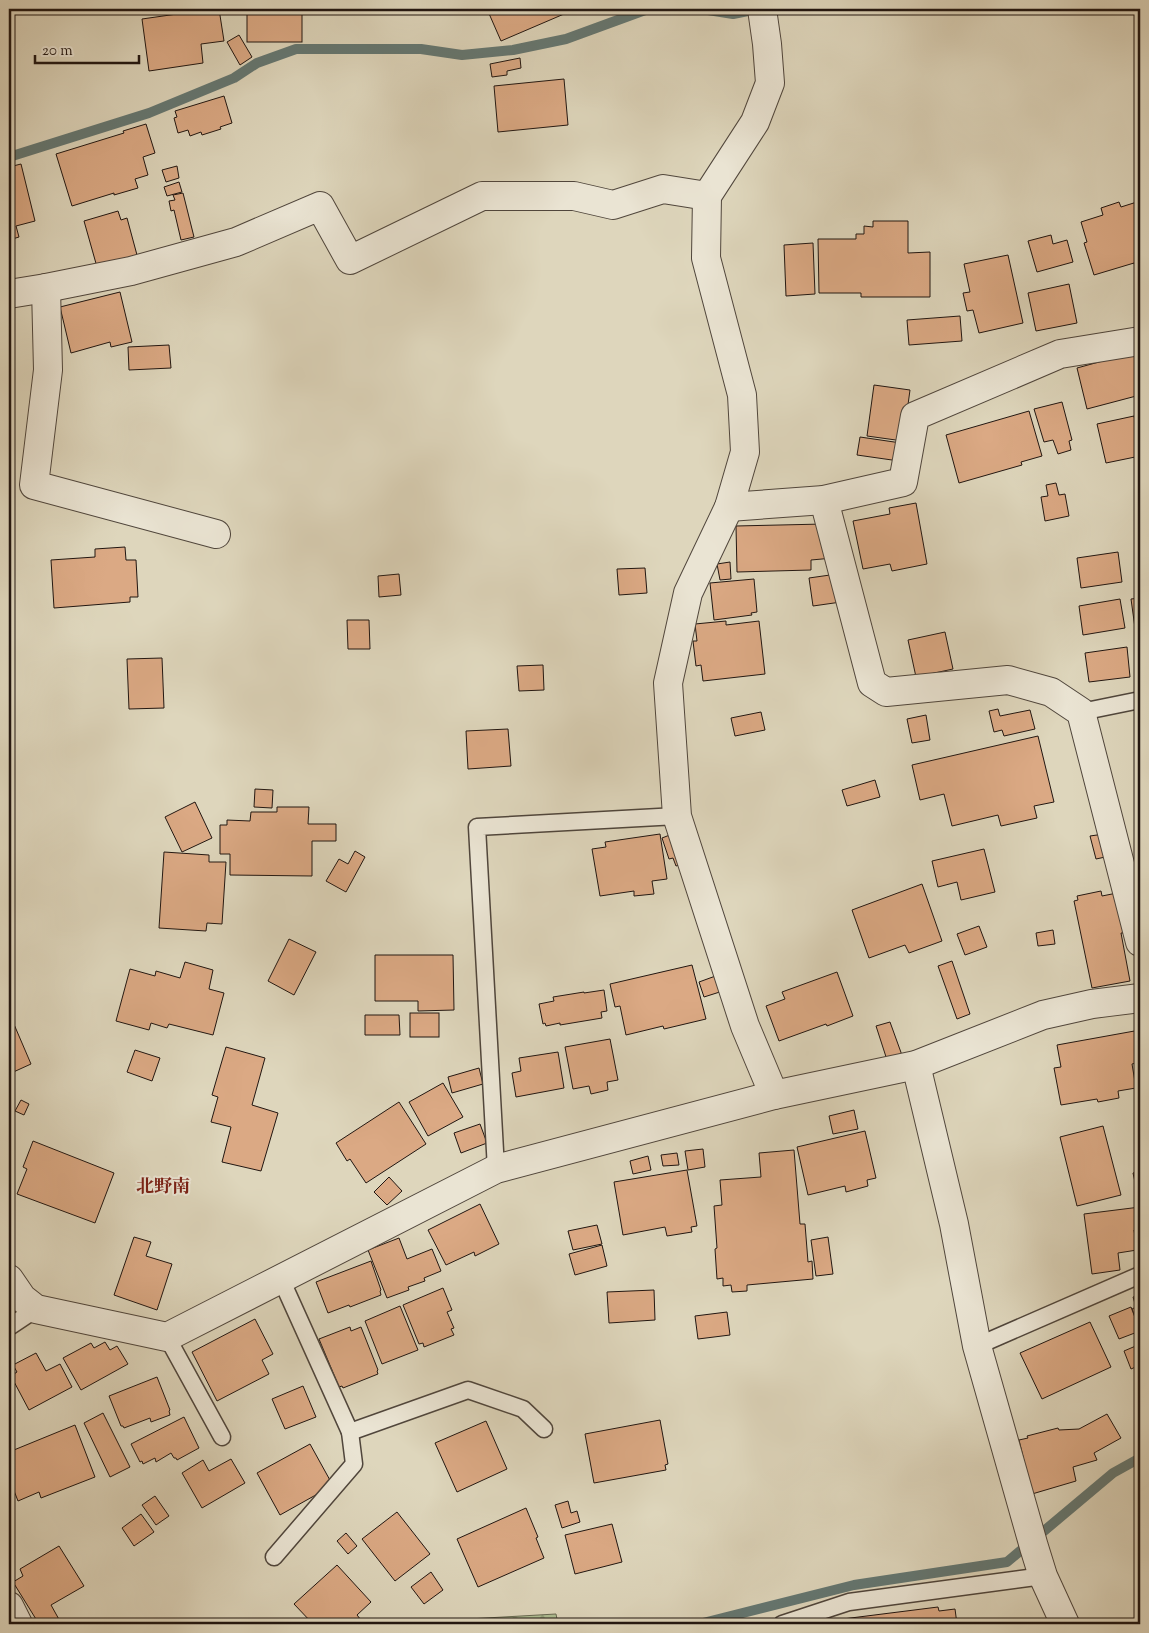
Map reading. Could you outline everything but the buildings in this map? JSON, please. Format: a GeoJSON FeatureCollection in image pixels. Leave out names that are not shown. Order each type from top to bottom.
{"type":"FeatureCollection","features":[{"type":"Feature","properties":{"kind":"street"},"geometry":{"type":"LineString","coordinates":[[763,15],[770,83],[756,122],[707,196],[706,258],[742,395],[745,452],[729,507],[688,593],[668,683],[677,816],[745,1026],[774,1095]]}},
{"type":"Feature","properties":{"kind":"street"},"geometry":{"type":"LineString","coordinates":[[9,294],[131,271],[236,242],[320,206],[350,260],[482,196],[574,196],[613,205],[663,189],[707,196]]}},
{"type":"Feature","properties":{"kind":"street"},"geometry":{"type":"LineString","coordinates":[[46,288],[48,370],[34,485],[216,534]]}},
{"type":"Feature","properties":{"kind":"street"},"geometry":{"type":"LineString","coordinates":[[729,507],[824,500],[904,482],[915,416],[1060,354],[1140,341]]}},
{"type":"Feature","properties":{"kind":"street"},"geometry":{"type":"LineString","coordinates":[[824,500],[872,683],[886,692],[1008,680],[1052,692],[1081,712],[1140,942]]}},
{"type":"Feature","properties":{"kind":"street"},"geometry":{"type":"LineString","coordinates":[[9,1279],[22,1298],[36,1309],[167,1337],[496,1169],[774,1095],[916,1065],[1042,1015],[1092,1004],[1140,998]]}},
{"type":"Feature","properties":{"kind":"street"},"geometry":{"type":"LineString","coordinates":[[916,1065],[954,1224],[977,1346],[1032,1541],[1043,1576],[1064,1624]]}},
{"type":"Feature","properties":{"kind":"street"},"geometry":{"type":"LineString","coordinates":[[9,1606],[18,1624]]}},
{"type":"Feature","properties":{"kind":"lane"},"geometry":{"type":"LineString","coordinates":[[1081,712],[1140,700]]}},
{"type":"Feature","properties":{"kind":"lane"},"geometry":{"type":"LineString","coordinates":[[496,1169],[477,827],[677,816]]}},
{"type":"Feature","properties":{"kind":"lane"},"geometry":{"type":"LineString","coordinates":[[977,1346],[1140,1275]]}},
{"type":"Feature","properties":{"kind":"lane"},"geometry":{"type":"LineString","coordinates":[[274,1557],[354,1464],[350,1432],[281,1279]]}},
{"type":"Feature","properties":{"kind":"lane"},"geometry":{"type":"LineString","coordinates":[[9,1327],[36,1309]]}},
{"type":"Feature","properties":{"kind":"lane"},"geometry":{"type":"LineString","coordinates":[[167,1337],[222,1437]]}},
{"type":"Feature","properties":{"kind":"lane"},"geometry":{"type":"LineString","coordinates":[[350,1432],[468,1390],[523,1408],[544,1429]]}},
{"type":"Feature","properties":{"kind":"lane"},"geometry":{"type":"LineString","coordinates":[[782,1624],[849,1602],[1043,1576]]}},
{"type":"Feature","properties":{"kind":"green space"},"geometry":{"type":"Polygon","coordinates":[[[556,1614],[558,1624],[445,1624],[451,1620],[556,1614]]]}},
{"type":"Feature","properties":{"kind":"waterway"},"geometry":{"type":"LineString","coordinates":[[9,157],[149,113],[234,78],[257,63],[296,49],[421,49],[462,55],[513,50],[566,39],[648,9]]}},
{"type":"Feature","properties":{"kind":"waterway"},"geometry":{"type":"LineString","coordinates":[[702,9],[733,14],[758,9]]}},
{"type":"Feature","properties":{"kind":"waterway"},"geometry":{"type":"LineString","coordinates":[[699,1624],[854,1585],[1007,1562],[1113,1473],[1140,1458]]}},
{"type":"Feature","properties":{"kind":"district","name":"北野南"},"geometry":{"type":"Point","coordinates":[163,1186]}}]}
